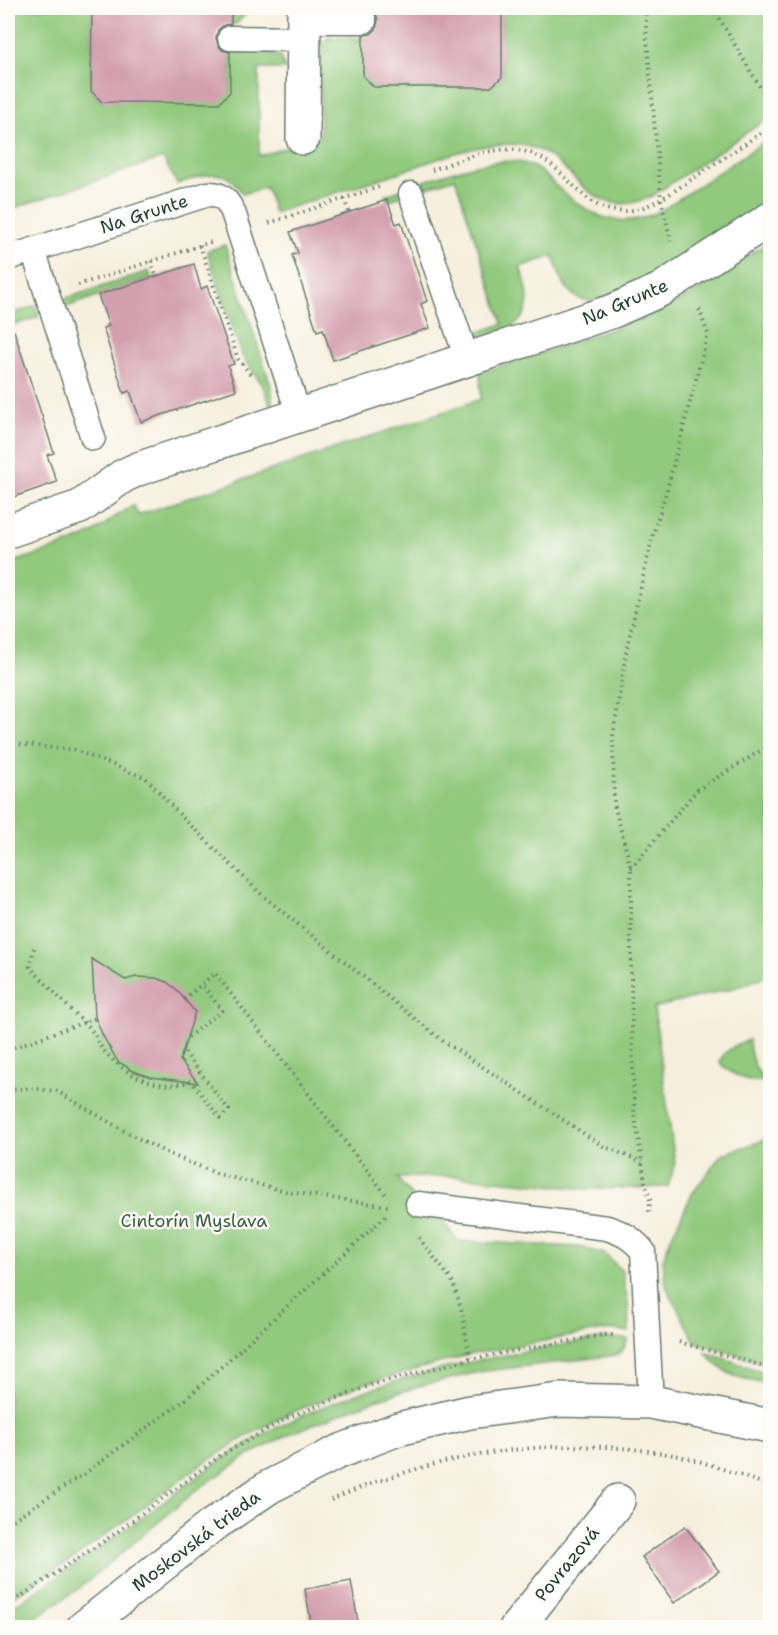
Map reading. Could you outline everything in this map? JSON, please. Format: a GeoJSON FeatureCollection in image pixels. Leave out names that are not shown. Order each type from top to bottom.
{"type":"FeatureCollection","features":[{"type":"Feature","properties":{"kind":"street"},"geometry":{"type":"LineString","coordinates":[[303,138],[304,23]]}},
{"type":"Feature","properties":{"kind":"street","name":"Na Grunte"},"geometry":{"type":"LineString","coordinates":[[8,531],[80,507],[123,476],[286,419],[613,311],[660,290],[771,219]]}},
{"type":"Feature","properties":{"kind":"street","name":"Moskovská trieda"},"geometry":{"type":"LineString","coordinates":[[83,1628],[210,1527],[269,1487],[338,1452],[398,1429],[470,1412],[559,1400],[651,1402],[771,1426]]}},
{"type":"Feature","properties":{"kind":"street","name":"Povrazová"},"geometry":{"type":"LineString","coordinates":[[516,1628],[618,1500]]}},
{"type":"Feature","properties":{"kind":"lane"},"geometry":{"type":"LineString","coordinates":[[230,38],[304,23],[364,21]]}},
{"type":"Feature","properties":{"kind":"lane","name":"Na Grunte"},"geometry":{"type":"LineString","coordinates":[[33,250],[195,197],[218,194],[233,212],[286,419]]}},
{"type":"Feature","properties":{"kind":"lane"},"geometry":{"type":"LineString","coordinates":[[411,194],[467,359]]}},
{"type":"Feature","properties":{"kind":"lane"},"geometry":{"type":"LineString","coordinates":[[8,258],[33,250],[93,438]]}},
{"type":"Feature","properties":{"kind":"lane"},"geometry":{"type":"LineString","coordinates":[[407,1206],[607,1228],[622,1232],[634,1240],[643,1251],[651,1402]]}},
{"type":"Feature","properties":{"kind":"path"},"geometry":{"type":"LineString","coordinates":[[643,1251],[650,1200],[645,1183],[634,1110],[631,868],[614,804],[613,736],[627,647],[651,545],[708,334],[668,231],[661,199],[646,8]]}},
{"type":"Feature","properties":{"kind":"path"},"geometry":{"type":"LineString","coordinates":[[713,8],[771,104]]}},
{"type":"Feature","properties":{"kind":"path"},"geometry":{"type":"LineString","coordinates":[[344,199],[348,212]]}},
{"type":"Feature","properties":{"kind":"path"},"geometry":{"type":"LineString","coordinates":[[200,245],[238,359],[257,384],[263,405],[286,419]]}},
{"type":"Feature","properties":{"kind":"path"},"geometry":{"type":"LineString","coordinates":[[151,261],[156,276]]}},
{"type":"Feature","properties":{"kind":"path"},"geometry":{"type":"LineString","coordinates":[[8,309],[21,305]]}},
{"type":"Feature","properties":{"kind":"path"},"geometry":{"type":"LineString","coordinates":[[8,742],[75,750],[146,778],[181,816],[263,896],[443,1041],[603,1146],[642,1162]]}},
{"type":"Feature","properties":{"kind":"path"},"geometry":{"type":"LineString","coordinates":[[631,868],[698,789],[771,745]]}},
{"type":"Feature","properties":{"kind":"path"},"geometry":{"type":"LineString","coordinates":[[34,948],[30,967],[92,1030],[99,1045],[112,1060],[129,1073],[146,1081],[167,1085],[180,1085],[191,1081],[220,1118],[229,1110],[183,1050]]}},
{"type":"Feature","properties":{"kind":"path"},"geometry":{"type":"LineString","coordinates":[[184,999],[215,973],[407,1206]]}},
{"type":"Feature","properties":{"kind":"path"},"geometry":{"type":"LineString","coordinates":[[188,1038],[222,1010],[202,984]]}},
{"type":"Feature","properties":{"kind":"path"},"geometry":{"type":"LineString","coordinates":[[8,1049],[97,1018]]}},
{"type":"Feature","properties":{"kind":"path"},"geometry":{"type":"LineString","coordinates":[[8,1090],[30,1088],[57,1091],[126,1132],[169,1154],[218,1174],[289,1192],[407,1206]]}},
{"type":"Feature","properties":{"kind":"path"},"geometry":{"type":"LineString","coordinates":[[8,1523],[84,1474],[186,1399],[407,1206]]}},
{"type":"Feature","properties":{"kind":"path"},"geometry":{"type":"LineString","coordinates":[[417,1235],[453,1282],[462,1312],[470,1359]]}},
{"type":"Feature","properties":{"kind":"path"},"geometry":{"type":"LineString","coordinates":[[328,1501],[408,1472],[468,1457],[525,1447],[623,1448],[663,1453],[697,1461],[771,1486]]}},
{"type":"Feature","properties":{"kind":"green space"},"geometry":{"type":"Polygon","coordinates":[[[8,8],[92,8],[91,91],[102,102],[230,92],[230,52],[268,52],[280,56],[285,69],[259,69],[259,156],[320,137],[321,45],[328,38],[363,38],[374,87],[491,87],[502,77],[502,8],[770,8],[770,117],[652,196],[629,203],[611,202],[595,196],[539,150],[506,144],[475,148],[445,156],[274,213],[266,187],[243,194],[230,179],[217,174],[204,175],[177,184],[163,158],[8,210],[8,8]]]}},
{"type":"Feature","properties":{"kind":"green space"},"geometry":{"type":"Polygon","coordinates":[[[231,8],[251,9],[236,24],[231,24],[231,8]]]}},
{"type":"Feature","properties":{"kind":"green space"},"geometry":{"type":"Polygon","coordinates":[[[770,138],[770,199],[732,226],[678,262],[623,291],[600,299],[583,300],[571,293],[563,282],[553,256],[520,267],[528,297],[523,315],[511,327],[482,338],[476,336],[476,333],[503,324],[455,178],[396,198],[387,200],[386,195],[454,171],[508,161],[528,164],[537,169],[569,197],[593,213],[606,218],[632,220],[662,210],[770,138]]]}},
{"type":"Feature","properties":{"kind":"green space","name":"Cintorín Myslava"},"geometry":{"type":"Polygon","coordinates":[[[770,241],[770,974],[741,986],[654,1008],[675,1164],[668,1187],[587,1189],[454,1176],[397,1178],[428,1216],[439,1217],[458,1241],[579,1247],[605,1254],[622,1271],[628,1303],[629,1332],[614,1330],[594,1332],[472,1354],[360,1385],[288,1414],[198,1467],[73,1559],[8,1600],[8,564],[87,536],[134,506],[138,515],[481,399],[480,373],[653,315],[687,297],[770,241]]]}},
{"type":"Feature","properties":{"kind":"green space"},"geometry":{"type":"Polygon","coordinates":[[[225,245],[272,389],[272,404],[262,384],[242,356],[207,251],[225,245]]]}},
{"type":"Feature","properties":{"kind":"green space"},"geometry":{"type":"Polygon","coordinates":[[[149,271],[151,277],[64,308],[61,300],[149,271]]]}},
{"type":"Feature","properties":{"kind":"green space"},"geometry":{"type":"Polygon","coordinates":[[[35,306],[39,317],[8,327],[8,315],[35,306]]]}},
{"type":"Feature","properties":{"kind":"green space"},"geometry":{"type":"Polygon","coordinates":[[[749,1040],[753,1062],[764,1081],[752,1081],[740,1077],[720,1062],[728,1051],[749,1040]]]}},
{"type":"Feature","properties":{"kind":"green space"},"geometry":{"type":"Polygon","coordinates":[[[770,1138],[770,1292],[765,1293],[770,1325],[770,1365],[695,1342],[666,1286],[663,1260],[692,1194],[721,1155],[770,1138]]]}},
{"type":"Feature","properties":{"kind":"green space"},"geometry":{"type":"Polygon","coordinates":[[[605,1338],[628,1339],[624,1348],[617,1355],[479,1372],[420,1386],[369,1402],[287,1435],[246,1457],[198,1489],[81,1587],[21,1627],[8,1627],[8,1609],[100,1548],[220,1461],[285,1423],[373,1388],[419,1375],[465,1363],[605,1338]]]}},
{"type":"Feature","properties":{"kind":"green space"},"geometry":{"type":"Polygon","coordinates":[[[705,1352],[770,1374],[770,1384],[727,1372],[705,1352]]]}},
{"type":"Feature","properties":{"kind":"building"},"geometry":{"type":"Polygon","coordinates":[[[92,8],[231,8],[231,24],[224,25],[218,30],[216,38],[222,50],[230,52],[230,92],[219,103],[102,102],[91,91],[92,8]]]}},
{"type":"Feature","properties":{"kind":"building"},"geometry":{"type":"Polygon","coordinates":[[[367,8],[502,8],[502,77],[491,87],[374,87],[363,76],[363,35],[371,34],[376,29],[378,20],[376,13],[367,8]]]}},
{"type":"Feature","properties":{"kind":"building"},"geometry":{"type":"Polygon","coordinates":[[[387,200],[396,224],[401,222],[427,301],[421,304],[430,328],[333,360],[323,329],[317,331],[292,255],[298,253],[290,232],[387,200]]]}},
{"type":"Feature","properties":{"kind":"building"},"geometry":{"type":"Polygon","coordinates":[[[194,264],[201,289],[207,286],[234,364],[228,366],[236,390],[141,422],[130,391],[124,393],[103,328],[109,326],[98,295],[194,264]]]}},
{"type":"Feature","properties":{"kind":"building"},"geometry":{"type":"Polygon","coordinates":[[[14,331],[54,453],[47,455],[57,482],[8,499],[8,332],[14,331]]]}},
{"type":"Feature","properties":{"kind":"building"},"geometry":{"type":"Polygon","coordinates":[[[92,959],[125,980],[136,977],[156,978],[176,989],[195,1012],[180,1060],[198,1083],[151,1077],[130,1070],[118,1062],[95,1017],[92,959]]]}},
{"type":"Feature","properties":{"kind":"building"},"geometry":{"type":"Polygon","coordinates":[[[685,1526],[719,1571],[674,1603],[642,1557],[685,1526]]]}},
{"type":"Feature","properties":{"kind":"building"},"geometry":{"type":"Polygon","coordinates":[[[351,1581],[359,1628],[312,1628],[305,1589],[351,1581]]]}}]}
